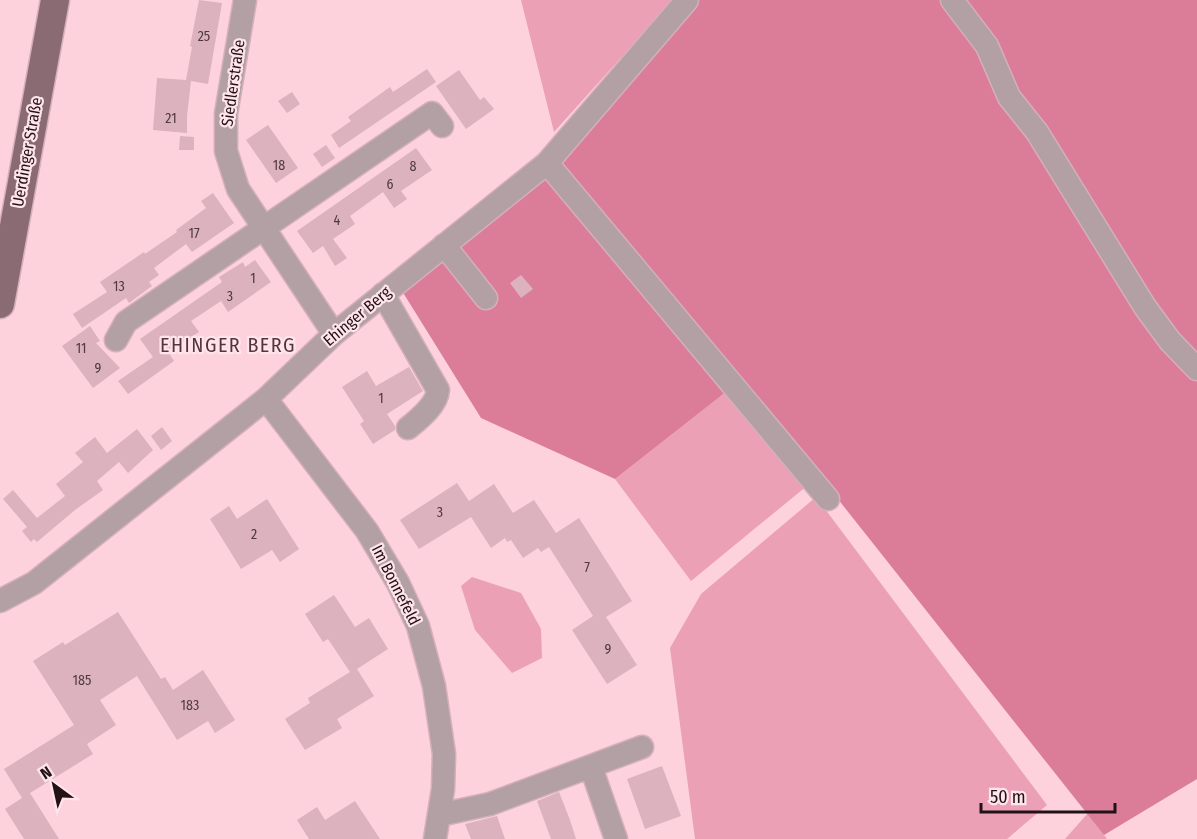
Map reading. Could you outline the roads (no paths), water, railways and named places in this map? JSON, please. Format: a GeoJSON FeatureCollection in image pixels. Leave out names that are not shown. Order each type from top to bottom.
{"type":"FeatureCollection","features":[{"type":"Feature","properties":{"kind":"main road","name":"Uerdinger Straße"},"geometry":{"type":"LineString","coordinates":[[0,304],[55,0]]}},
{"type":"Feature","properties":{"kind":"street","name":"Siedlerstraße"},"geometry":{"type":"LineString","coordinates":[[245,0],[226,114],[226,151],[238,189],[334,334]]}},
{"type":"Feature","properties":{"kind":"street","name":"Ehinger Berg"},"geometry":{"type":"LineString","coordinates":[[0,601],[34,583],[266,399],[334,334],[547,163],[687,0]]}},
{"type":"Feature","properties":{"kind":"street"},"geometry":{"type":"LineString","coordinates":[[952,0],[987,46],[1009,97],[1037,132],[1145,307],[1170,341],[1197,369]]}},
{"type":"Feature","properties":{"kind":"street"},"geometry":{"type":"LineString","coordinates":[[116,340],[126,322],[432,113],[442,126]]}},
{"type":"Feature","properties":{"kind":"street"},"geometry":{"type":"LineString","coordinates":[[547,163],[828,499]]}},
{"type":"Feature","properties":{"kind":"street"},"geometry":{"type":"LineString","coordinates":[[444,245],[486,298]]}},
{"type":"Feature","properties":{"kind":"street"},"geometry":{"type":"LineString","coordinates":[[383,294],[438,390],[437,397],[418,420],[408,428]]}},
{"type":"Feature","properties":{"kind":"street","name":"Im Bonnefeld"},"geometry":{"type":"LineString","coordinates":[[266,399],[367,531],[398,583],[418,626],[434,686],[444,754],[443,789],[435,839]]}},
{"type":"Feature","properties":{"kind":"street"},"geometry":{"type":"LineString","coordinates":[[439,815],[490,804],[642,747]]}},
{"type":"Feature","properties":{"kind":"street"},"geometry":{"type":"LineString","coordinates":[[591,767],[616,839]]}},
{"type":"Feature","properties":{"kind":"district","name":"EHINGER BERG"},"geometry":{"type":"Point","coordinates":[228,345]}}]}
